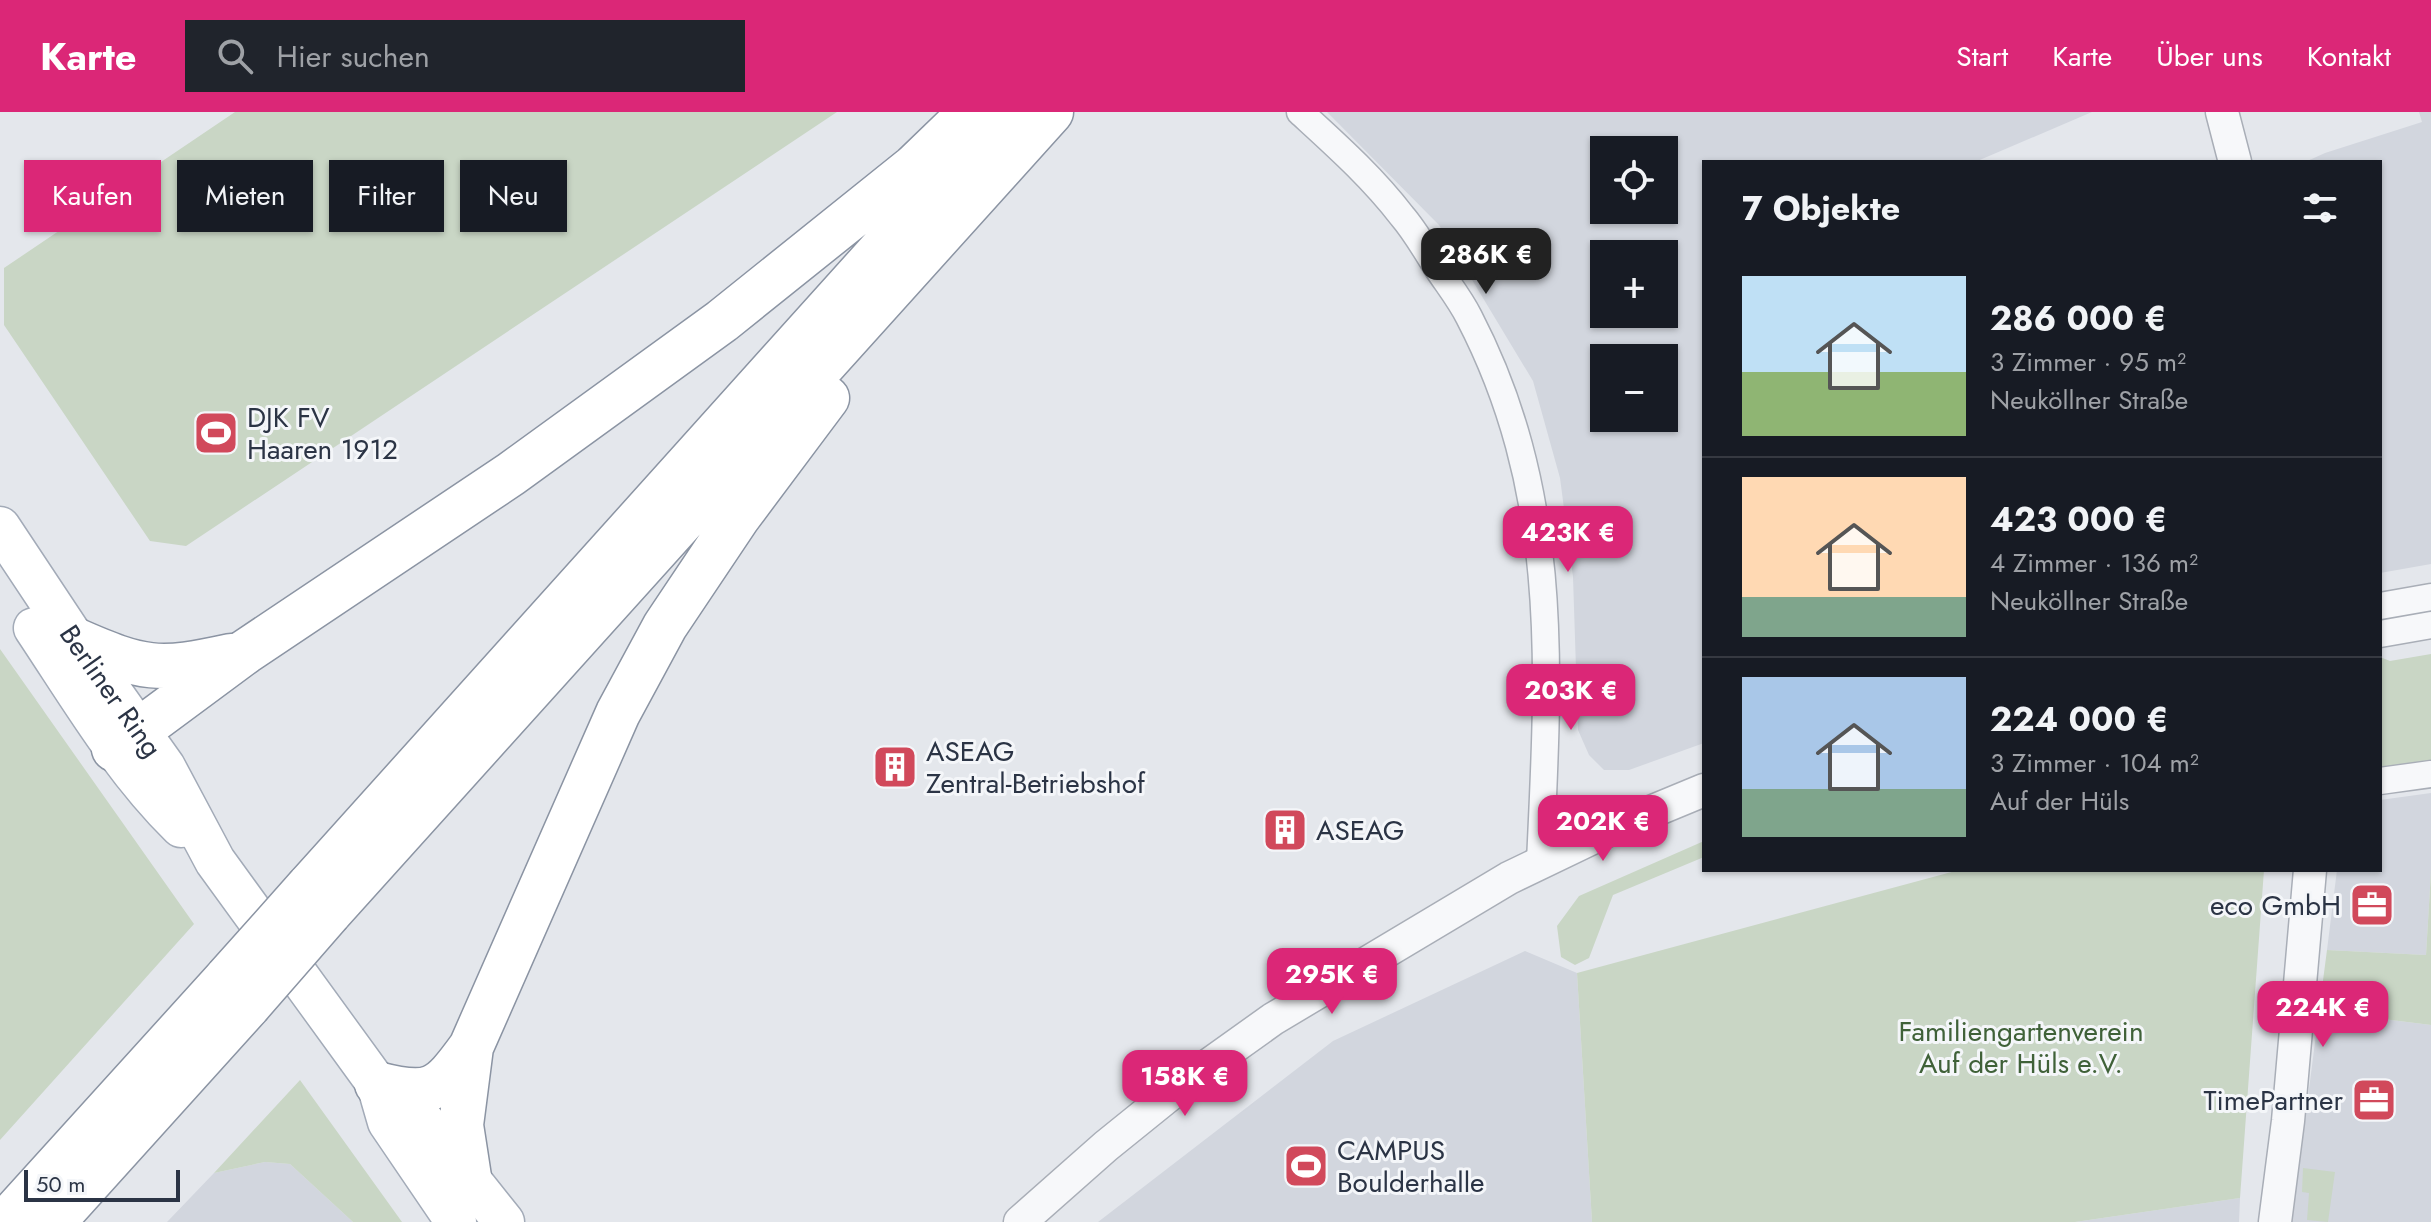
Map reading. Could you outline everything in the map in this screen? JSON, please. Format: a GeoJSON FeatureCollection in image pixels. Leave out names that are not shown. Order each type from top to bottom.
{"type":"FeatureCollection","features":[{"type":"Feature","properties":{"kind":"highway"},"geometry":{"type":"LineString","coordinates":[[127,740],[245,652],[511,474],[722,321],[914,167],[971,112]]}},
{"type":"Feature","properties":{"kind":"highway"},"geometry":{"type":"LineString","coordinates":[[53,1222],[237,992],[1005,112]]}},
{"type":"Feature","properties":{"kind":"highway"},"geometry":{"type":"LineString","coordinates":[[319,900],[932,244],[1051,112]]}},
{"type":"Feature","properties":{"kind":"highway"},"geometry":{"type":"LineString","coordinates":[[377,1084],[403,1091],[425,1091],[447,1079],[471,1047],[618,713],[665,626],[738,517],[860,355],[932,244]]}},
{"type":"Feature","properties":{"kind":"highway"},"geometry":{"type":"LineString","coordinates":[[75,640],[120,660],[152,668],[185,666],[245,652]]}},
{"type":"Feature","properties":{"kind":"highway"},"geometry":{"type":"LineString","coordinates":[[6,1222],[237,992]]}},
{"type":"Feature","properties":{"kind":"highway"},"geometry":{"type":"LineString","coordinates":[[469,1177],[461,1125],[471,1047]]}},
{"type":"Feature","properties":{"kind":"main road","name":"Berliner Ring"},"geometry":{"type":"LineString","coordinates":[[0,527],[75,640],[127,740]]}},
{"type":"Feature","properties":{"kind":"main road","name":"Berliner Ring"},"geometry":{"type":"LineString","coordinates":[[0,577],[127,740],[165,767],[215,861],[377,1084],[388,1122],[456,1222]]}},
{"type":"Feature","properties":{"kind":"main road","name":"Berliner Ring"},"geometry":{"type":"LineString","coordinates":[[377,1084],[414,1109],[504,1222]]}},
{"type":"Feature","properties":{"kind":"street"},"geometry":{"type":"LineString","coordinates":[[1300,112],[1360,167],[1404,217],[1468,314],[1512,419],[1527,466],[1546,601],[1548,665],[1540,862]]}},
{"type":"Feature","properties":{"kind":"street"},"geometry":{"type":"LineString","coordinates":[[2222,112],[2234,160]]}},
{"type":"Feature","properties":{"kind":"street"},"geometry":{"type":"LineString","coordinates":[[2382,606],[2431,597]]}},
{"type":"Feature","properties":{"kind":"street"},"geometry":{"type":"LineString","coordinates":[[2382,634],[2431,625]]}},
{"type":"Feature","properties":{"kind":"street"},"geometry":{"type":"LineString","coordinates":[[2382,781],[2431,774]]}},
{"type":"Feature","properties":{"kind":"street"},"geometry":{"type":"LineString","coordinates":[[1020,1222],[1106,1146],[1189,1079],[1273,1019],[1509,878],[1617,826],[1702,791]]}},
{"type":"Feature","properties":{"kind":"street"},"geometry":{"type":"LineString","coordinates":[[2275,1222],[2288,1121],[2310,872]]}},
{"type":"Feature","properties":{"kind":"shaded area"},"geometry":{"type":"Polygon","coordinates":[[[1327,112],[2092,112],[1980,160],[1702,160],[1702,744],[1629,770],[1604,770],[1589,755],[1578,730],[1573,577],[1560,478],[1533,381],[1439,225],[1327,112]]]}},
{"type":"Feature","properties":{"kind":"shaded area"},"geometry":{"type":"Polygon","coordinates":[[[2419,112],[2431,112],[2431,564],[2382,573],[2382,160],[2309,160],[2422,122],[2419,112]]]}},
{"type":"Feature","properties":{"kind":"shaded area"},"geometry":{"type":"Polygon","coordinates":[[[2431,793],[2431,871],[2426,955],[2327,950],[2337,872],[2382,872],[2382,800],[2431,793]]]}},
{"type":"Feature","properties":{"kind":"shaded area"},"geometry":{"type":"Polygon","coordinates":[[[1525,951],[1577,973],[1592,1222],[1098,1222],[1333,1041],[1525,951]]]}},
{"type":"Feature","properties":{"kind":"shaded area"},"geometry":{"type":"Polygon","coordinates":[[[2319,1011],[2431,1025],[2431,1222],[2292,1222],[2319,1011]]]}},
{"type":"Feature","properties":{"kind":"shaded area"},"geometry":{"type":"Polygon","coordinates":[[[265,1162],[290,1164],[353,1222],[167,1222],[214,1173],[265,1162]]]}},
{"type":"Feature","properties":{"kind":"shaded area"},"geometry":{"type":"Polygon","coordinates":[[[2240,1198],[2239,1222],[2075,1222],[2240,1198]]]}},
{"type":"Feature","properties":{"kind":"green space","name":"DJK FV Haaren 1912"},"geometry":{"type":"Polygon","coordinates":[[[235,112],[837,112],[186,546],[150,541],[4,325],[4,268],[57,232],[161,232],[161,162],[235,112]]]}},
{"type":"Feature","properties":{"kind":"green space"},"geometry":{"type":"Polygon","coordinates":[[[0,649],[194,924],[0,1140],[0,649]]]}},
{"type":"Feature","properties":{"kind":"green space"},"geometry":{"type":"Polygon","coordinates":[[[2431,654],[2431,762],[2382,768],[2382,658],[2390,661],[2431,654]]]}},
{"type":"Feature","properties":{"kind":"green space"},"geometry":{"type":"Polygon","coordinates":[[[1702,842],[1702,858],[1613,895],[1589,958],[1575,965],[1561,957],[1557,926],[1579,896],[1702,842]]]}},
{"type":"Feature","properties":{"kind":"green space"},"geometry":{"type":"Polygon","coordinates":[[[2431,871],[2431,1025],[2319,1011],[2327,950],[2426,955],[2431,871]]]}},
{"type":"Feature","properties":{"kind":"green space","name":"Familiengartenverein Auf der Hüls e.V."},"geometry":{"type":"Polygon","coordinates":[[[1952,872],[2264,872],[2240,1198],[2075,1222],[1592,1222],[1577,973],[1952,872]]]}},
{"type":"Feature","properties":{"kind":"green space"},"geometry":{"type":"Polygon","coordinates":[[[300,1080],[402,1222],[353,1222],[290,1164],[265,1162],[214,1173],[300,1080]]]}},
{"type":"Feature","properties":{"kind":"green space"},"geometry":{"type":"Polygon","coordinates":[[[2303,1168],[2335,1172],[2328,1222],[2307,1220],[2309,1193],[2302,1192],[2303,1168]]]}},
{"type":"Feature","properties":{"kind":"place","name":"DJK FV Haaren 1912"},"geometry":{"type":"Point","coordinates":[216,433]}},
{"type":"Feature","properties":{"kind":"place","name":"ASEAG Zentral-Betriebshof"},"geometry":{"type":"Point","coordinates":[895,767]}},
{"type":"Feature","properties":{"kind":"place","name":"ASEAG"},"geometry":{"type":"Point","coordinates":[1285,830]}},
{"type":"Feature","properties":{"kind":"place","name":"eco GmbH"},"geometry":{"type":"Point","coordinates":[2372,905]}},
{"type":"Feature","properties":{"kind":"place","name":"TimePartner"},"geometry":{"type":"Point","coordinates":[2374,1100]}},
{"type":"Feature","properties":{"kind":"place","name":"CAMPUS Boulderhalle"},"geometry":{"type":"Point","coordinates":[1306,1166]}}]}
